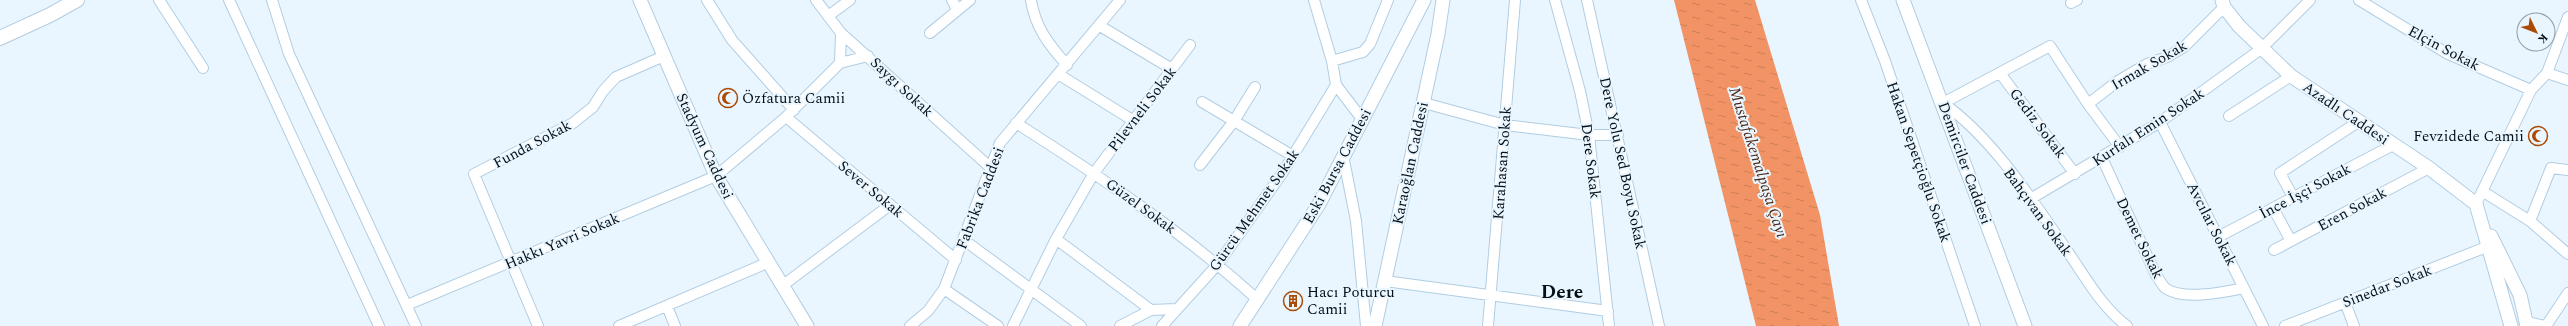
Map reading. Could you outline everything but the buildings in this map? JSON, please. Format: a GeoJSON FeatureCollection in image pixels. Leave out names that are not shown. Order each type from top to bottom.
{"type":"FeatureCollection","features":[{"type":"Feature","properties":{"kind":"main road"},"geometry":{"type":"LineString","coordinates":[[0,38],[50,15],[77,0]]}},
{"type":"Feature","properties":{"kind":"street"},"geometry":{"type":"LineString","coordinates":[[160,0],[203,68]]}},
{"type":"Feature","properties":{"kind":"street"},"geometry":{"type":"LineString","coordinates":[[229,0],[379,326]]}},
{"type":"Feature","properties":{"kind":"street"},"geometry":{"type":"LineString","coordinates":[[272,0],[289,54],[416,326]]}},
{"type":"Feature","properties":{"kind":"street","name":"Stadyum Caddesi"},"geometry":{"type":"LineString","coordinates":[[640,0],[716,176],[807,326]]}},
{"type":"Feature","properties":{"kind":"street"},"geometry":{"type":"LineString","coordinates":[[707,0],[732,40],[794,110]]}},
{"type":"Feature","properties":{"kind":"street","name":"Saygı Sokak"},"geometry":{"type":"LineString","coordinates":[[816,0],[841,33],[992,170]]}},
{"type":"Feature","properties":{"kind":"street"},"geometry":{"type":"LineString","coordinates":[[828,16],[850,0]]}},
{"type":"Feature","properties":{"kind":"street"},"geometry":{"type":"LineString","coordinates":[[930,33],[954,4],[970,0]]}},
{"type":"Feature","properties":{"kind":"street"},"geometry":{"type":"LineString","coordinates":[[1031,0],[1032,10],[1043,37],[1067,65]]}},
{"type":"Feature","properties":{"kind":"street","name":"Fabrika Caddesi"},"geometry":{"type":"LineString","coordinates":[[910,326],[928,312],[944,289],[992,170],[1000,143],[1100,26],[1120,0]]}},
{"type":"Feature","properties":{"kind":"street"},"geometry":{"type":"LineString","coordinates":[[1314,0],[1332,61],[1336,85],[1362,119]]}},
{"type":"Feature","properties":{"kind":"street"},"geometry":{"type":"LineString","coordinates":[[1332,61],[1363,52],[1370,44],[1388,0]]}},
{"type":"Feature","properties":{"kind":"street","name":"Eski Bursa Caddesi"},"geometry":{"type":"LineString","coordinates":[[1240,326],[1319,204],[1424,0]]}},
{"type":"Feature","properties":{"kind":"street","name":"Karaoğlan Caddesi"},"geometry":{"type":"LineString","coordinates":[[1375,326],[1424,102],[1443,0]]}},
{"type":"Feature","properties":{"kind":"street","name":"Karahasan Sokak"},"geometry":{"type":"LineString","coordinates":[[1488,326],[1515,0]]}},
{"type":"Feature","properties":{"kind":"street","name":"Dere Sokak"},"geometry":{"type":"LineString","coordinates":[[1556,0],[1580,91],[1589,135],[1609,326]]}},
{"type":"Feature","properties":{"kind":"street","name":"Dere Yolu Sed Boyu Sokak"},"geometry":{"type":"LineString","coordinates":[[1587,0],[1659,326]]}},
{"type":"Feature","properties":{"kind":"street","name":"Hakan Sepetçioğlu Sokak"},"geometry":{"type":"LineString","coordinates":[[1861,0],[1885,61],[1975,326]]}},
{"type":"Feature","properties":{"kind":"street","name":"Demirciler Caddesi"},"geometry":{"type":"LineString","coordinates":[[1903,0],[1944,103],[2025,326]]}},
{"type":"Feature","properties":{"kind":"street","name":"Kurfalı Emin Sokak"},"geometry":{"type":"LineString","coordinates":[[2032,198],[2102,158],[2160,122],[2261,49],[2310,0]]}},
{"type":"Feature","properties":{"kind":"street","name":"Elçin Sokak"},"geometry":{"type":"LineString","coordinates":[[2359,0],[2448,54],[2531,90]]}},
{"type":"Feature","properties":{"kind":"street","name":"Azadlı Caddesi"},"geometry":{"type":"LineString","coordinates":[[2223,4],[2261,49],[2291,76],[2429,168],[2477,209],[2506,262],[2520,295],[2527,324]]}},
{"type":"Feature","properties":{"kind":"street","name":"Irmak Sokak"},"geometry":{"type":"LineString","coordinates":[[2088,104],[2118,81],[2147,64],[2167,57],[2184,47],[2223,4]]}},
{"type":"Feature","properties":{"kind":"street"},"geometry":{"type":"LineString","coordinates":[[2511,326],[2477,209],[2482,191],[2531,90],[2547,73],[2568,17]]}},
{"type":"Feature","properties":{"kind":"street"},"geometry":{"type":"LineString","coordinates":[[1100,26],[1172,70]]}},
{"type":"Feature","properties":{"kind":"street"},"geometry":{"type":"LineString","coordinates":[[841,33],[840,63],[868,56]]}},
{"type":"Feature","properties":{"kind":"street","name":"Pilevneli Sokak"},"geometry":{"type":"LineString","coordinates":[[1013,326],[1056,239],[1094,173],[1190,45]]}},
{"type":"Feature","properties":{"kind":"street"},"geometry":{"type":"LineString","coordinates":[[1944,103],[2050,46],[2088,104],[2120,147]]}},
{"type":"Feature","properties":{"kind":"street","name":"Funda Sokak"},"geometry":{"type":"LineString","coordinates":[[511,262],[474,174],[574,124],[593,107],[603,91],[616,77],[664,56]]}},
{"type":"Feature","properties":{"kind":"street","name":"Hakkı Yavri Sokak"},"geometry":{"type":"LineString","coordinates":[[407,305],[716,176],[794,110],[840,63]]}},
{"type":"Feature","properties":{"kind":"street","name":"Gediz Sokak"},"geometry":{"type":"LineString","coordinates":[[2000,73],[2075,174]]}},
{"type":"Feature","properties":{"kind":"street"},"geometry":{"type":"LineString","coordinates":[[2547,73],[2568,80]]}},
{"type":"Feature","properties":{"kind":"street"},"geometry":{"type":"LineString","coordinates":[[1058,74],[1134,121]]}},
{"type":"Feature","properties":{"kind":"street"},"geometry":{"type":"LineString","coordinates":[[2229,116],[2291,76]]}},
{"type":"Feature","properties":{"kind":"street","name":"Gürcü Mehmet Sokak"},"geometry":{"type":"LineString","coordinates":[[1162,326],[1218,264],[1293,156],[1336,85]]}},
{"type":"Feature","properties":{"kind":"street"},"geometry":{"type":"LineString","coordinates":[[1200,166],[1234,121],[1255,87]]}},
{"type":"Feature","properties":{"kind":"street"},"geometry":{"type":"LineString","coordinates":[[1202,102],[1293,156]]}},
{"type":"Feature","properties":{"kind":"street"},"geometry":{"type":"LineString","coordinates":[[1424,102],[1505,125],[1589,135],[1618,135]]}},
{"type":"Feature","properties":{"kind":"street","name":"Bahçıvan Sokak"},"geometry":{"type":"LineString","coordinates":[[1944,103],[1964,118],[2032,198],[2092,288],[2116,317],[2127,326]]}},
{"type":"Feature","properties":{"kind":"street","name":"Sever Sokak"},"geometry":{"type":"LineString","coordinates":[[786,117],[956,260]]}},
{"type":"Feature","properties":{"kind":"street","name":"Avcılar Sokak"},"geometry":{"type":"LineString","coordinates":[[2160,122],[2264,326]]}},
{"type":"Feature","properties":{"kind":"street"},"geometry":{"type":"LineString","coordinates":[[2293,197],[2280,173],[2358,122]]}},
{"type":"Feature","properties":{"kind":"street","name":"Güzel Sokak"},"geometry":{"type":"LineString","coordinates":[[1016,123],[1143,206],[1218,264],[1258,300]]}},
{"type":"Feature","properties":{"kind":"street","name":"İnce İşçi Sokak"},"geometry":{"type":"LineString","coordinates":[[2218,237],[2393,145]]}},
{"type":"Feature","properties":{"kind":"street"},"geometry":{"type":"LineString","coordinates":[[1343,155],[1356,221],[1366,326]]}},
{"type":"Feature","properties":{"kind":"street","name":"Demet Sokak"},"geometry":{"type":"LineString","coordinates":[[2102,158],[2156,275],[2164,287],[2172,291],[2205,295],[2244,288]]}},
{"type":"Feature","properties":{"kind":"street","name":"Eren Sokak"},"geometry":{"type":"LineString","coordinates":[[2274,250],[2429,168]]}},
{"type":"Feature","properties":{"kind":"street"},"geometry":{"type":"LineString","coordinates":[[2530,221],[2550,168],[2568,170]]}},
{"type":"Feature","properties":{"kind":"street"},"geometry":{"type":"LineString","coordinates":[[2482,191],[2530,221],[2568,254]]}},
{"type":"Feature","properties":{"kind":"street"},"geometry":{"type":"LineString","coordinates":[[782,286],[890,205]]}},
{"type":"Feature","properties":{"kind":"street"},"geometry":{"type":"LineString","coordinates":[[2273,208],[2291,241]]}},
{"type":"Feature","properties":{"kind":"street"},"geometry":{"type":"LineString","coordinates":[[1056,239],[1151,310]]}},
{"type":"Feature","properties":{"kind":"street"},"geometry":{"type":"LineString","coordinates":[[964,240],[1082,326]]}},
{"type":"Feature","properties":{"kind":"street","name":"Sinedar Sokak"},"geometry":{"type":"LineString","coordinates":[[2285,326],[2489,246]]}},
{"type":"Feature","properties":{"kind":"street"},"geometry":{"type":"LineString","coordinates":[[511,262],[538,326]]}},
{"type":"Feature","properties":{"kind":"street"},"geometry":{"type":"LineString","coordinates":[[619,326],[768,262]]}},
{"type":"Feature","properties":{"kind":"street"},"geometry":{"type":"LineString","coordinates":[[1385,281],[1491,294],[1608,311]]}},
{"type":"Feature","properties":{"kind":"street"},"geometry":{"type":"LineString","coordinates":[[944,289],[998,326]]}},
{"type":"Feature","properties":{"kind":"street"},"geometry":{"type":"LineString","coordinates":[[2527,324],[2546,326],[2568,293]]}},
{"type":"Feature","properties":{"kind":"street"},"geometry":{"type":"LineString","coordinates":[[2345,302],[2354,326]]}},
{"type":"Feature","properties":{"kind":"street"},"geometry":{"type":"LineString","coordinates":[[667,306],[675,326]]}},
{"type":"Feature","properties":{"kind":"street"},"geometry":{"type":"LineString","coordinates":[[1120,326],[1151,310],[1176,309]]}},
{"type":"Feature","properties":{"kind":"water","name":"Mustafakemalpaşa Çayı"},"geometry":{"type":"Polygon","coordinates":[[[1674,0],[1755,0],[1820,215],[1839,326],[1756,326],[1674,0]]]}},
{"type":"Feature","properties":{"kind":"place","name":"Özfatura Camii"},"geometry":{"type":"Point","coordinates":[728,98]}},
{"type":"Feature","properties":{"kind":"place","name":"Fevzidede Camii"},"geometry":{"type":"Point","coordinates":[2538,136]}},
{"type":"Feature","properties":{"kind":"place","name":"Hacı Poturcu Camii"},"geometry":{"type":"Point","coordinates":[1293,301]}},
{"type":"Feature","properties":{"kind":"district","name":"Dere"},"geometry":{"type":"Point","coordinates":[1562,291]}}]}
